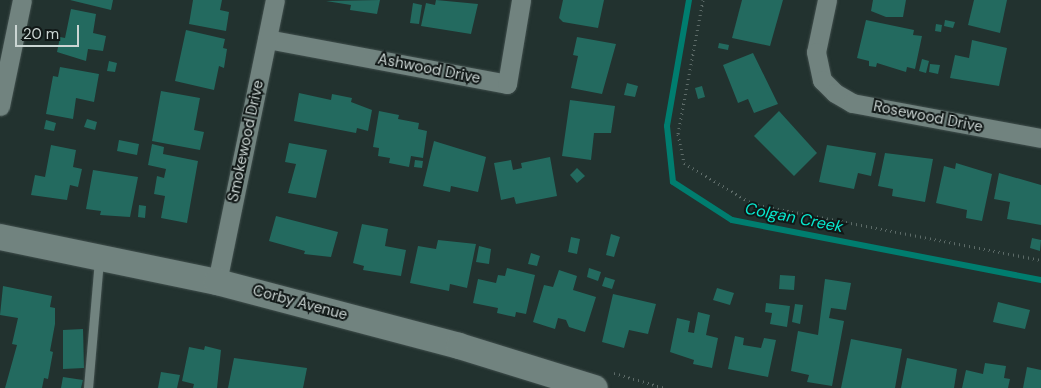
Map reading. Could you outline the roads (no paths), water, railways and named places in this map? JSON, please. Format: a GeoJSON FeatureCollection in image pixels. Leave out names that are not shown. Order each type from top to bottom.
{"type":"FeatureCollection","features":[{"type":"Feature","properties":{"kind":"street"},"geometry":{"type":"LineString","coordinates":[[0,106],[22,0]]}},
{"type":"Feature","properties":{"kind":"street","name":"Smokewood Drive"},"geometry":{"type":"LineString","coordinates":[[217,282],[275,0]]}},
{"type":"Feature","properties":{"kind":"street","name":"Ashwood Drive"},"geometry":{"type":"LineString","coordinates":[[267,39],[507,84],[521,0]]}},
{"type":"Feature","properties":{"kind":"street","name":"Rosewood Drive"},"geometry":{"type":"LineString","coordinates":[[827,0],[816,52],[822,80],[835,93],[852,102],[1041,138]]}},
{"type":"Feature","properties":{"kind":"street","name":"Corby Avenue"},"geometry":{"type":"LineString","coordinates":[[0,237],[217,282],[450,343],[602,380]]}},
{"type":"Feature","properties":{"kind":"lane"},"geometry":{"type":"LineString","coordinates":[[88,388],[99,257]]}},
{"type":"Feature","properties":{"kind":"waterway","name":"Colgan Creek"},"geometry":{"type":"LineString","coordinates":[[689,0],[667,126],[673,182],[732,220],[1041,280]]}}]}
